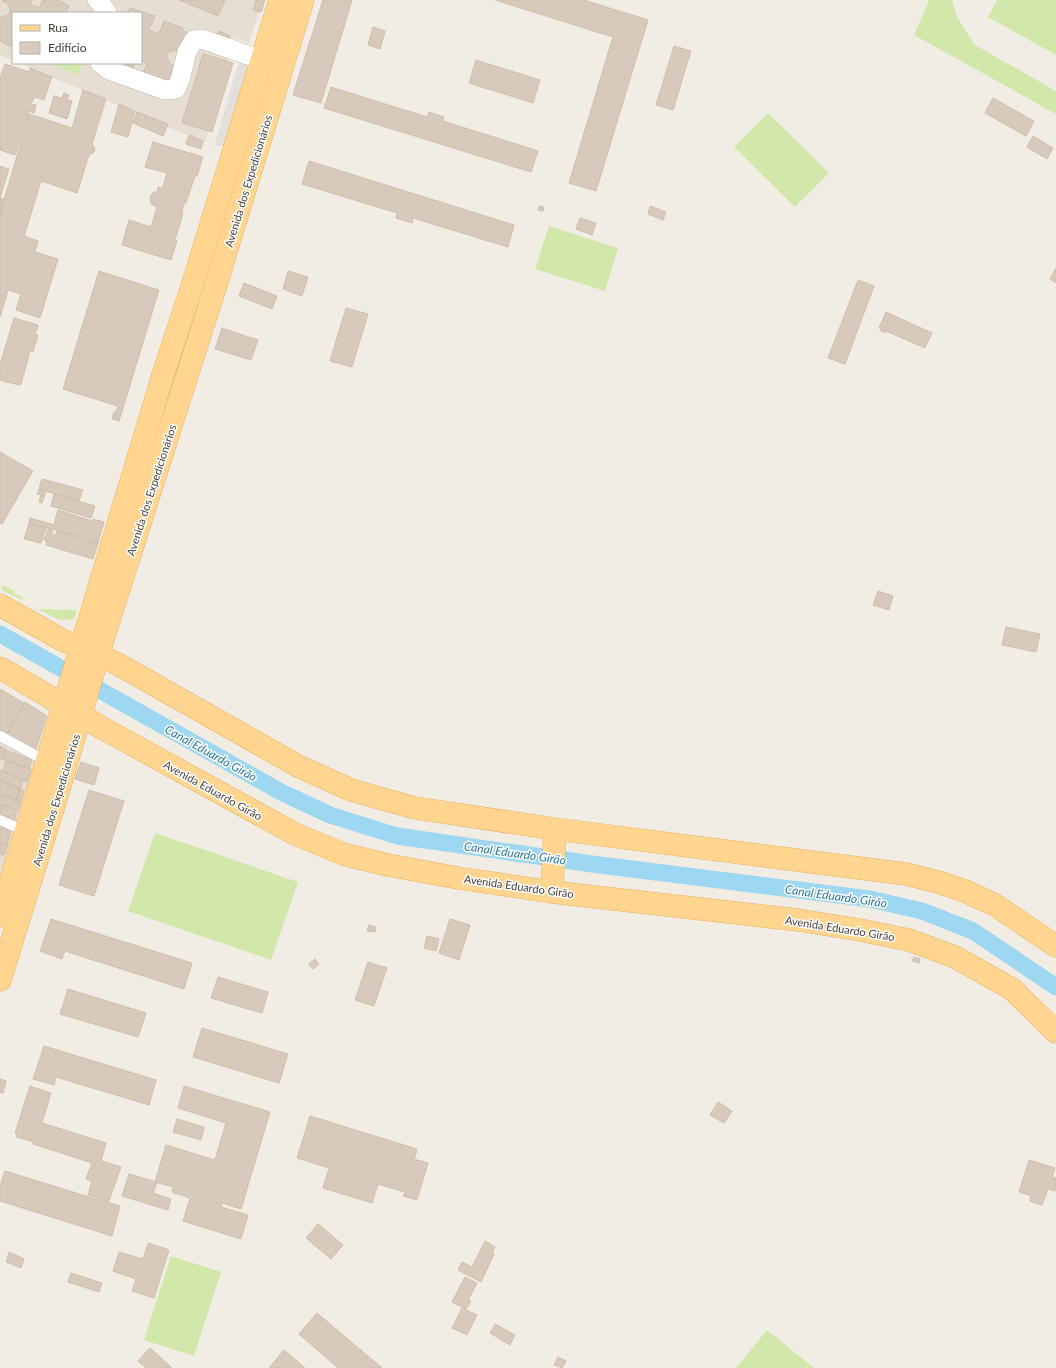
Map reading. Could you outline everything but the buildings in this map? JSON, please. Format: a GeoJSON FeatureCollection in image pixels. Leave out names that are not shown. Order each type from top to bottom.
{"type":"FeatureCollection","features":[{"type":"Feature","properties":{"kind":"main road","name":"Avenida dos Expedicionários"},"geometry":{"type":"LineString","coordinates":[[88,659],[163,374],[194,280],[280,0]]}},
{"type":"Feature","properties":{"kind":"main road","name":"Avenida dos Expedicionários"},"geometry":{"type":"LineString","coordinates":[[0,980],[75,701],[215,288],[302,0]]}},
{"type":"Feature","properties":{"kind":"main road"},"geometry":{"type":"LineString","coordinates":[[194,280],[215,288]]}},
{"type":"Feature","properties":{"kind":"main road"},"geometry":{"type":"LineString","coordinates":[[0,605],[64,641],[88,659],[121,666],[298,766],[351,790],[415,808],[555,834],[906,874],[951,886],[994,905],[1056,946]]}},
{"type":"Feature","properties":{"kind":"main road","name":"Avenida Eduardo Girão"},"geometry":{"type":"LineString","coordinates":[[0,668],[75,701],[104,729],[295,834],[343,854],[394,867],[552,886],[798,920],[909,940],[955,957],[1012,989],[1056,1032]]}},
{"type":"Feature","properties":{"kind":"main road","name":"Avenida dos Expedicionários"},"geometry":{"type":"LineString","coordinates":[[0,916],[46,761],[75,701]]}},
{"type":"Feature","properties":{"kind":"main road"},"geometry":{"type":"LineString","coordinates":[[552,886],[555,834]]}},
{"type":"Feature","properties":{"kind":"street"},"geometry":{"type":"LineString","coordinates":[[97,0],[107,12]]}},
{"type":"Feature","properties":{"kind":"street"},"geometry":{"type":"LineString","coordinates":[[101,64],[109,70],[165,90],[176,89],[180,80],[187,52],[194,40],[202,39],[262,60]]}},
{"type":"Feature","properties":{"kind":"lane"},"geometry":{"type":"LineString","coordinates":[[0,736],[46,761]]}},
{"type":"Feature","properties":{"kind":"lane"},"geometry":{"type":"LineString","coordinates":[[0,820],[25,831]]}},
{"type":"Feature","properties":{"kind":"shaded area"},"geometry":{"type":"Polygon","coordinates":[[[0,0],[263,0],[249,43],[231,37],[228,65],[205,143],[21,64],[142,64],[142,12],[12,12],[12,60],[0,55],[0,0]]]}},
{"type":"Feature","properties":{"kind":"shaded area"},"geometry":{"type":"Polygon","coordinates":[[[243,48],[253,52],[228,145],[214,146],[243,48]]]}},
{"type":"Feature","properties":{"kind":"shaded area"},"geometry":{"type":"Polygon","coordinates":[[[0,737],[36,758],[0,883],[0,737]]]}},
{"type":"Feature","properties":{"kind":"green space"},"geometry":{"type":"Polygon","coordinates":[[[929,0],[952,0],[957,17],[975,45],[1056,91],[1056,114],[914,35],[929,0]]]}},
{"type":"Feature","properties":{"kind":"green space"},"geometry":{"type":"Polygon","coordinates":[[[997,0],[1056,0],[1056,55],[988,17],[997,0]]]}},
{"type":"Feature","properties":{"kind":"green space"},"geometry":{"type":"Polygon","coordinates":[[[51,64],[83,64],[78,75],[51,64]]]}},
{"type":"Feature","properties":{"kind":"green space"},"geometry":{"type":"Polygon","coordinates":[[[768,113],[829,173],[795,207],[734,147],[768,113]]]}},
{"type":"Feature","properties":{"kind":"green space"},"geometry":{"type":"Polygon","coordinates":[[[549,226],[618,248],[605,291],[535,269],[549,226]]]}},
{"type":"Feature","properties":{"kind":"green space"},"geometry":{"type":"Polygon","coordinates":[[[3,585],[15,591],[14,593],[24,598],[22,600],[1,590],[3,585]]]}},
{"type":"Feature","properties":{"kind":"green space"},"geometry":{"type":"Polygon","coordinates":[[[38,609],[77,610],[74,619],[59,620],[38,609]]]}},
{"type":"Feature","properties":{"kind":"green space"},"geometry":{"type":"Polygon","coordinates":[[[155,833],[298,882],[271,960],[128,911],[155,833]]]}},
{"type":"Feature","properties":{"kind":"green space"},"geometry":{"type":"Polygon","coordinates":[[[171,1256],[221,1272],[194,1356],[144,1340],[171,1256]]]}},
{"type":"Feature","properties":{"kind":"green space"},"geometry":{"type":"Polygon","coordinates":[[[767,1330],[814,1368],[736,1368],[767,1330]]]}},
{"type":"Feature","properties":{"kind":"waterway","name":"Canal Eduardo Girão"},"geometry":{"type":"LineString","coordinates":[[0,634],[281,792],[330,815],[397,836],[592,864],[870,899],[922,911],[973,931],[1056,987]]}}]}
